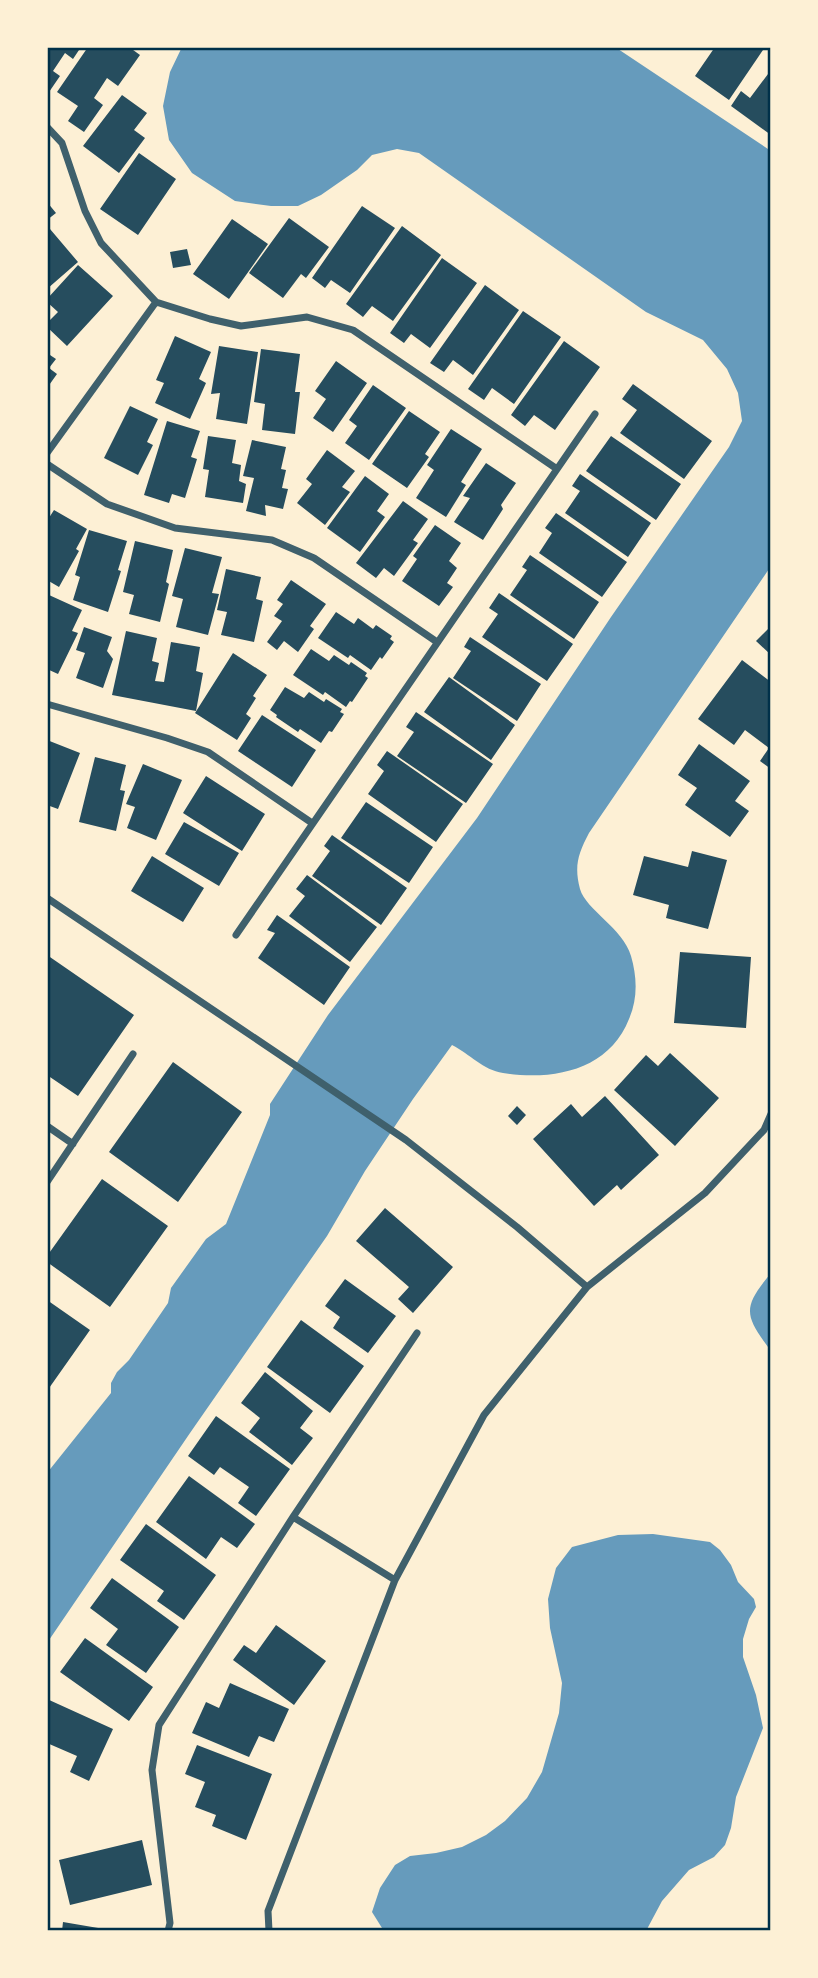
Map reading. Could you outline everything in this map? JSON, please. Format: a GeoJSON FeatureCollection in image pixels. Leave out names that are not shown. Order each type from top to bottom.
{"type":"FeatureCollection","features":[{"type":"Feature","properties":{"kind":"street"},"geometry":{"type":"LineString","coordinates":[[47,127],[62,144],[85,211],[101,243],[156,302],[241,326],[307,317],[353,330],[557,469]]}},
{"type":"Feature","properties":{"kind":"street"},"geometry":{"type":"LineString","coordinates":[[47,453],[156,302]]}},
{"type":"Feature","properties":{"kind":"street"},"geometry":{"type":"LineString","coordinates":[[236,935],[595,414]]}},
{"type":"Feature","properties":{"kind":"street"},"geometry":{"type":"LineString","coordinates":[[47,464],[107,505],[175,528],[272,540],[314,558],[437,642]]}},
{"type":"Feature","properties":{"kind":"street"},"geometry":{"type":"LineString","coordinates":[[47,704],[208,752],[312,823]]}},
{"type":"Feature","properties":{"kind":"street"},"geometry":{"type":"LineString","coordinates":[[47,898],[406,1140],[517,1227],[587,1287]]}},
{"type":"Feature","properties":{"kind":"street"},"geometry":{"type":"LineString","coordinates":[[47,1182],[133,1054]]}},
{"type":"Feature","properties":{"kind":"street"},"geometry":{"type":"LineString","coordinates":[[269,1931],[268,1911],[395,1580],[484,1415],[587,1287],[705,1193],[764,1130],[771,1114]]}},
{"type":"Feature","properties":{"kind":"street"},"geometry":{"type":"LineString","coordinates":[[47,1126],[73,1144]]}},
{"type":"Feature","properties":{"kind":"street"},"geometry":{"type":"LineString","coordinates":[[168,1931],[170,1923],[152,1770],[159,1725],[293,1517],[417,1333]]}},
{"type":"Feature","properties":{"kind":"street"},"geometry":{"type":"LineString","coordinates":[[293,1517],[395,1580]]}},
{"type":"Feature","properties":{"kind":"water"},"geometry":{"type":"Polygon","coordinates":[[[182,47],[615,47],[771,151],[771,566],[589,833],[580,854],[577,874],[580,889],[589,904],[627,946],[633,964],[636,988],[634,1003],[620,1036],[594,1061],[560,1073],[541,1075],[496,1071],[452,1045],[365,1171],[327,1236],[47,1643],[47,1473],[111,1393],[111,1383],[117,1372],[129,1360],[168,1303],[171,1288],[206,1239],[226,1224],[270,1115],[270,1104],[328,1015],[477,818],[729,447],[742,421],[738,393],[727,369],[703,340],[646,312],[419,153],[397,149],[372,155],[357,170],[321,195],[298,206],[271,206],[235,201],[192,173],[169,140],[163,106],[170,72],[182,47]]]}},
{"type":"Feature","properties":{"kind":"water"},"geometry":{"type":"Polygon","coordinates":[[[771,1273],[771,1351],[751,1320],[750,1312],[755,1295],[771,1273]]]}},
{"type":"Feature","properties":{"kind":"water"},"geometry":{"type":"Polygon","coordinates":[[[653,1534],[710,1542],[731,1565],[738,1582],[754,1599],[756,1607],[743,1639],[743,1657],[756,1695],[763,1728],[736,1797],[725,1845],[714,1857],[689,1870],[662,1901],[646,1931],[388,1931],[382,1928],[372,1912],[380,1888],[395,1865],[410,1856],[462,1847],[486,1835],[505,1821],[527,1798],[542,1772],[559,1713],[562,1683],[550,1628],[548,1599],[556,1568],[572,1547],[618,1535],[653,1534]]]}},
{"type":"Feature","properties":{"kind":"building"},"geometry":{"type":"Polygon","coordinates":[[[47,47],[81,47],[73,59],[65,53],[53,71],[60,76],[47,95],[47,47]]]}},
{"type":"Feature","properties":{"kind":"building"},"geometry":{"type":"Polygon","coordinates":[[[88,47],[129,47],[140,55],[118,86],[107,78],[94,98],[103,105],[84,132],[68,121],[78,106],[57,92],[88,47]]]}},
{"type":"Feature","properties":{"kind":"building"},"geometry":{"type":"Polygon","coordinates":[[[715,47],[765,47],[729,100],[695,76],[715,47]]]}},
{"type":"Feature","properties":{"kind":"building"},"geometry":{"type":"Polygon","coordinates":[[[771,70],[771,135],[731,106],[741,91],[750,98],[771,70]]]}},
{"type":"Feature","properties":{"kind":"building"},"geometry":{"type":"Polygon","coordinates":[[[122,95],[147,113],[134,130],[145,138],[119,173],[83,146],[122,95]]]}},
{"type":"Feature","properties":{"kind":"building"},"geometry":{"type":"Polygon","coordinates":[[[139,153],[176,179],[138,235],[100,209],[139,153]]]}},
{"type":"Feature","properties":{"kind":"building"},"geometry":{"type":"Polygon","coordinates":[[[47,202],[56,213],[47,220],[47,202]]]}},
{"type":"Feature","properties":{"kind":"building"},"geometry":{"type":"Polygon","coordinates":[[[362,206],[395,228],[350,293],[331,280],[325,288],[312,278],[362,206]]]}},
{"type":"Feature","properties":{"kind":"building"},"geometry":{"type":"Polygon","coordinates":[[[289,218],[329,247],[306,278],[301,274],[283,298],[249,273],[289,218]]]}},
{"type":"Feature","properties":{"kind":"building"},"geometry":{"type":"Polygon","coordinates":[[[232,219],[268,244],[229,299],[193,274],[232,219]]]}},
{"type":"Feature","properties":{"kind":"building"},"geometry":{"type":"Polygon","coordinates":[[[402,226],[441,255],[393,321],[372,306],[363,317],[346,304],[402,226]]]}},
{"type":"Feature","properties":{"kind":"building"},"geometry":{"type":"Polygon","coordinates":[[[50,229],[78,262],[47,289],[47,231],[50,229]]]}},
{"type":"Feature","properties":{"kind":"building"},"geometry":{"type":"Polygon","coordinates":[[[187,249],[191,265],[173,268],[170,252],[187,249]]]}},
{"type":"Feature","properties":{"kind":"building"},"geometry":{"type":"Polygon","coordinates":[[[442,258],[477,283],[430,348],[411,334],[404,343],[390,333],[442,258]]]}},
{"type":"Feature","properties":{"kind":"building"},"geometry":{"type":"Polygon","coordinates":[[[78,265],[113,296],[67,346],[47,327],[47,323],[58,312],[47,299],[78,265]]]}},
{"type":"Feature","properties":{"kind":"building"},"geometry":{"type":"Polygon","coordinates":[[[485,285],[519,310],[473,375],[453,360],[444,372],[430,363],[485,285]]]}},
{"type":"Feature","properties":{"kind":"building"},"geometry":{"type":"Polygon","coordinates":[[[523,311],[561,337],[514,404],[492,388],[484,400],[468,389],[523,311]]]}},
{"type":"Feature","properties":{"kind":"building"},"geometry":{"type":"Polygon","coordinates":[[[175,336],[211,352],[199,379],[206,383],[190,419],[155,403],[164,383],[156,380],[175,336]]]}},
{"type":"Feature","properties":{"kind":"building"},"geometry":{"type":"Polygon","coordinates":[[[564,341],[600,367],[555,430],[534,415],[525,426],[511,415],[564,341]]]}},
{"type":"Feature","properties":{"kind":"building"},"geometry":{"type":"Polygon","coordinates":[[[219,346],[258,352],[247,424],[216,419],[220,393],[211,394],[219,346]]]}},
{"type":"Feature","properties":{"kind":"building"},"geometry":{"type":"Polygon","coordinates":[[[261,349],[300,354],[295,392],[300,392],[295,434],[262,430],[265,404],[254,402],[261,349]]]}},
{"type":"Feature","properties":{"kind":"building"},"geometry":{"type":"Polygon","coordinates":[[[47,353],[56,359],[49,368],[57,374],[47,388],[47,353]]]}},
{"type":"Feature","properties":{"kind":"building"},"geometry":{"type":"Polygon","coordinates":[[[336,361],[367,383],[333,432],[313,418],[326,399],[315,391],[336,361]]]}},
{"type":"Feature","properties":{"kind":"building"},"geometry":{"type":"Polygon","coordinates":[[[633,384],[712,441],[684,479],[620,433],[637,410],[622,399],[633,384]]]}},
{"type":"Feature","properties":{"kind":"building"},"geometry":{"type":"Polygon","coordinates":[[[373,385],[406,408],[369,460],[345,443],[357,426],[349,420],[373,385]]]}},
{"type":"Feature","properties":{"kind":"building"},"geometry":{"type":"Polygon","coordinates":[[[130,406],[158,419],[147,442],[153,445],[138,475],[104,458],[130,406]]]}},
{"type":"Feature","properties":{"kind":"building"},"geometry":{"type":"Polygon","coordinates":[[[409,411],[440,432],[425,454],[429,457],[407,488],[372,464],[409,411]]]}},
{"type":"Feature","properties":{"kind":"building"},"geometry":{"type":"Polygon","coordinates":[[[167,421],[200,431],[191,457],[197,459],[185,498],[172,494],[169,503],[144,495],[167,421]]]}},
{"type":"Feature","properties":{"kind":"building"},"geometry":{"type":"Polygon","coordinates":[[[451,429],[482,449],[461,482],[466,485],[446,517],[416,498],[434,470],[427,465],[451,429]]]}},
{"type":"Feature","properties":{"kind":"building"},"geometry":{"type":"Polygon","coordinates":[[[208,436],[236,440],[232,463],[241,465],[239,481],[246,484],[243,503],[205,497],[209,470],[203,469],[208,436]]]}},
{"type":"Feature","properties":{"kind":"building"},"geometry":{"type":"Polygon","coordinates":[[[611,436],[681,484],[656,520],[586,471],[611,436]]]}},
{"type":"Feature","properties":{"kind":"building"},"geometry":{"type":"Polygon","coordinates":[[[252,440],[286,447],[281,469],[286,470],[282,488],[288,489],[283,509],[265,505],[266,516],[246,511],[254,478],[243,476],[252,440]]]}},
{"type":"Feature","properties":{"kind":"building"},"geometry":{"type":"Polygon","coordinates":[[[327,450],[355,471],[342,487],[350,492],[325,525],[297,503],[312,484],[306,479],[327,450]]]}},
{"type":"Feature","properties":{"kind":"building"},"geometry":{"type":"Polygon","coordinates":[[[486,463],[516,483],[483,540],[454,522],[470,498],[463,496],[486,463]]]}},
{"type":"Feature","properties":{"kind":"building"},"geometry":{"type":"Polygon","coordinates":[[[580,474],[651,523],[628,557],[565,513],[580,491],[572,486],[580,474]]]}},
{"type":"Feature","properties":{"kind":"building"},"geometry":{"type":"Polygon","coordinates":[[[365,476],[389,494],[377,511],[385,517],[360,552],[327,528],[365,476]]]}},
{"type":"Feature","properties":{"kind":"building"},"geometry":{"type":"Polygon","coordinates":[[[403,501],[428,519],[413,540],[418,543],[394,576],[384,568],[376,578],[356,563],[403,501]]]}},
{"type":"Feature","properties":{"kind":"building"},"geometry":{"type":"Polygon","coordinates":[[[54,510],[87,529],[76,549],[79,551],[59,587],[47,580],[47,521],[54,510]]]}},
{"type":"Feature","properties":{"kind":"building"},"geometry":{"type":"Polygon","coordinates":[[[556,513],[627,562],[602,597],[539,553],[552,533],[545,528],[556,513]]]}},
{"type":"Feature","properties":{"kind":"building"},"geometry":{"type":"Polygon","coordinates":[[[435,525],[461,543],[449,561],[457,568],[447,583],[453,587],[439,606],[402,581],[417,559],[413,556],[435,525]]]}},
{"type":"Feature","properties":{"kind":"building"},"geometry":{"type":"Polygon","coordinates":[[[89,530],[127,541],[108,612],[73,600],[80,577],[75,575],[89,530]]]}},
{"type":"Feature","properties":{"kind":"building"},"geometry":{"type":"Polygon","coordinates":[[[135,541],[173,550],[166,582],[169,584],[160,622],[129,614],[134,595],[123,592],[135,541]]]}},
{"type":"Feature","properties":{"kind":"building"},"geometry":{"type":"Polygon","coordinates":[[[185,548],[222,557],[212,593],[219,594],[208,635],[176,627],[183,599],[172,596],[185,548]]]}},
{"type":"Feature","properties":{"kind":"building"},"geometry":{"type":"Polygon","coordinates":[[[530,555],[599,602],[574,639],[510,595],[527,570],[522,567],[530,555]]]}},
{"type":"Feature","properties":{"kind":"building"},"geometry":{"type":"Polygon","coordinates":[[[226,569],[261,577],[256,599],[263,601],[254,642],[221,635],[227,612],[217,610],[226,569]]]}},
{"type":"Feature","properties":{"kind":"building"},"geometry":{"type":"Polygon","coordinates":[[[291,580],[326,604],[310,626],[314,629],[298,652],[284,641],[277,650],[267,642],[282,621],[274,616],[283,604],[277,600],[291,580]]]}},
{"type":"Feature","properties":{"kind":"building"},"geometry":{"type":"Polygon","coordinates":[[[499,593],[573,644],[547,681],[482,637],[498,614],[489,608],[499,593]]]}},
{"type":"Feature","properties":{"kind":"building"},"geometry":{"type":"Polygon","coordinates":[[[49,595],[82,610],[72,631],[78,633],[58,674],[47,669],[49,595]]]}},
{"type":"Feature","properties":{"kind":"building"},"geometry":{"type":"Polygon","coordinates":[[[336,612],[354,624],[358,618],[373,629],[376,625],[392,636],[390,639],[394,642],[371,670],[318,638],[336,612]]]}},
{"type":"Feature","properties":{"kind":"building"},"geometry":{"type":"Polygon","coordinates":[[[771,626],[771,655],[756,641],[771,626]]]}},
{"type":"Feature","properties":{"kind":"building"},"geometry":{"type":"Polygon","coordinates":[[[84,627],[112,637],[107,651],[113,659],[103,688],[76,678],[85,653],[76,650],[84,627]]]}},
{"type":"Feature","properties":{"kind":"building"},"geometry":{"type":"Polygon","coordinates":[[[126,631],[157,638],[152,661],[159,663],[155,681],[164,682],[171,642],[200,647],[196,671],[203,673],[196,711],[112,695],[126,631]]]}},
{"type":"Feature","properties":{"kind":"building"},"geometry":{"type":"Polygon","coordinates":[[[470,637],[541,684],[517,721],[453,678],[471,651],[464,647],[470,637]]]}},
{"type":"Feature","properties":{"kind":"building"},"geometry":{"type":"Polygon","coordinates":[[[311,649],[329,661],[334,655],[367,673],[365,676],[368,678],[346,707],[293,675],[311,649]]]}},
{"type":"Feature","properties":{"kind":"building"},"geometry":{"type":"Polygon","coordinates":[[[233,653],[267,675],[253,696],[256,698],[246,714],[251,718],[237,740],[195,713],[233,653]]]}},
{"type":"Feature","properties":{"kind":"building"},"geometry":{"type":"Polygon","coordinates":[[[742,660],[771,682],[771,769],[760,761],[769,748],[745,730],[734,745],[698,719],[742,660]]]}},
{"type":"Feature","properties":{"kind":"building"},"geometry":{"type":"Polygon","coordinates":[[[449,677],[515,725],[491,760],[424,712],[449,677]]]}},
{"type":"Feature","properties":{"kind":"building"},"geometry":{"type":"Polygon","coordinates":[[[285,687],[304,698],[309,692],[342,709],[340,712],[344,714],[321,743],[300,729],[298,732],[270,710],[285,687]]]}},
{"type":"Feature","properties":{"kind":"building"},"geometry":{"type":"Polygon","coordinates":[[[416,712],[493,764],[466,803],[397,756],[414,732],[406,727],[416,712]]]}},
{"type":"Feature","properties":{"kind":"building"},"geometry":{"type":"Polygon","coordinates":[[[262,715],[316,750],[292,787],[238,751],[262,715]]]}},
{"type":"Feature","properties":{"kind":"building"},"geometry":{"type":"Polygon","coordinates":[[[47,740],[80,753],[58,809],[47,805],[47,740]]]}},
{"type":"Feature","properties":{"kind":"building"},"geometry":{"type":"Polygon","coordinates":[[[699,744],[750,781],[735,801],[749,811],[730,837],[685,805],[697,788],[678,775],[699,744]]]}},
{"type":"Feature","properties":{"kind":"building"},"geometry":{"type":"Polygon","coordinates":[[[387,751],[463,804],[436,842],[368,794],[384,771],[377,765],[387,751]]]}},
{"type":"Feature","properties":{"kind":"building"},"geometry":{"type":"Polygon","coordinates":[[[95,757],[126,765],[120,790],[125,791],[116,831],[79,822],[95,757]]]}},
{"type":"Feature","properties":{"kind":"building"},"geometry":{"type":"Polygon","coordinates":[[[143,764],[182,780],[156,840],[127,828],[135,807],[126,804],[143,764]]]}},
{"type":"Feature","properties":{"kind":"building"},"geometry":{"type":"Polygon","coordinates":[[[206,776],[265,814],[242,851],[183,813],[206,776]]]}},
{"type":"Feature","properties":{"kind":"building"},"geometry":{"type":"Polygon","coordinates":[[[366,802],[433,847],[409,883],[341,838],[366,802]]]}},
{"type":"Feature","properties":{"kind":"building"},"geometry":{"type":"Polygon","coordinates":[[[184,822],[239,853],[219,886],[165,854],[184,822]]]}},
{"type":"Feature","properties":{"kind":"building"},"geometry":{"type":"Polygon","coordinates":[[[332,835],[407,888],[381,925],[312,876],[330,851],[324,846],[332,835]]]}},
{"type":"Feature","properties":{"kind":"building"},"geometry":{"type":"Polygon","coordinates":[[[692,851],[727,860],[708,929],[666,918],[669,905],[633,895],[644,856],[688,867],[692,851]]]}},
{"type":"Feature","properties":{"kind":"building"},"geometry":{"type":"Polygon","coordinates":[[[152,856],[204,888],[183,922],[131,891],[152,856]]]}},
{"type":"Feature","properties":{"kind":"building"},"geometry":{"type":"Polygon","coordinates":[[[307,875],[377,927],[350,962],[289,916],[305,896],[296,889],[307,875]]]}},
{"type":"Feature","properties":{"kind":"building"},"geometry":{"type":"Polygon","coordinates":[[[277,915],[350,967],[324,1005],[258,958],[275,933],[267,930],[277,915]]]}},
{"type":"Feature","properties":{"kind":"building"},"geometry":{"type":"Polygon","coordinates":[[[680,952],[751,957],[746,1028],[674,1023],[680,952]]]}},
{"type":"Feature","properties":{"kind":"building"},"geometry":{"type":"Polygon","coordinates":[[[47,955],[134,1015],[78,1096],[47,1075],[47,955]]]}},
{"type":"Feature","properties":{"kind":"building"},"geometry":{"type":"Polygon","coordinates":[[[670,1053],[719,1098],[675,1146],[614,1090],[646,1055],[658,1066],[670,1053]]]}},
{"type":"Feature","properties":{"kind":"building"},"geometry":{"type":"Polygon","coordinates":[[[173,1062],[242,1112],[178,1202],[109,1152],[173,1062]]]}},
{"type":"Feature","properties":{"kind":"building"},"geometry":{"type":"Polygon","coordinates":[[[605,1096],[659,1155],[621,1190],[617,1185],[594,1206],[533,1139],[571,1104],[582,1117],[605,1096]]]}},
{"type":"Feature","properties":{"kind":"building"},"geometry":{"type":"Polygon","coordinates":[[[517,1106],[526,1115],[517,1125],[508,1116],[517,1106]]]}},
{"type":"Feature","properties":{"kind":"building"},"geometry":{"type":"Polygon","coordinates":[[[102,1179],[168,1226],[110,1307],[47,1262],[47,1256],[102,1179]]]}},
{"type":"Feature","properties":{"kind":"building"},"geometry":{"type":"Polygon","coordinates":[[[385,1208],[453,1267],[413,1313],[398,1299],[409,1287],[356,1241],[385,1208]]]}},
{"type":"Feature","properties":{"kind":"building"},"geometry":{"type":"Polygon","coordinates":[[[345,1279],[396,1316],[368,1353],[333,1328],[340,1317],[325,1306],[345,1279]]]}},
{"type":"Feature","properties":{"kind":"building"},"geometry":{"type":"Polygon","coordinates":[[[47,1300],[90,1330],[47,1391],[47,1300]]]}},
{"type":"Feature","properties":{"kind":"building"},"geometry":{"type":"Polygon","coordinates":[[[301,1320],[364,1366],[330,1413],[267,1367],[301,1320]]]}},
{"type":"Feature","properties":{"kind":"building"},"geometry":{"type":"Polygon","coordinates":[[[265,1372],[313,1411],[300,1428],[313,1438],[292,1465],[249,1432],[260,1418],[241,1403],[265,1372]]]}},
{"type":"Feature","properties":{"kind":"building"},"geometry":{"type":"Polygon","coordinates":[[[216,1416],[290,1469],[256,1516],[238,1503],[249,1487],[220,1467],[214,1475],[188,1456],[216,1416]]]}},
{"type":"Feature","properties":{"kind":"building"},"geometry":{"type":"Polygon","coordinates":[[[189,1476],[255,1524],[237,1548],[221,1537],[206,1559],[156,1522],[189,1476]]]}},
{"type":"Feature","properties":{"kind":"building"},"geometry":{"type":"Polygon","coordinates":[[[146,1524],[216,1575],[184,1620],[157,1601],[164,1591],[120,1560],[146,1524]]]}},
{"type":"Feature","properties":{"kind":"building"},"geometry":{"type":"Polygon","coordinates":[[[112,1578],[179,1627],[146,1673],[106,1645],[118,1629],[90,1608],[112,1578]]]}},
{"type":"Feature","properties":{"kind":"building"},"geometry":{"type":"Polygon","coordinates":[[[276,1625],[326,1661],[294,1705],[233,1660],[244,1645],[256,1653],[276,1625]]]}},
{"type":"Feature","properties":{"kind":"building"},"geometry":{"type":"Polygon","coordinates":[[[85,1638],[153,1687],[129,1721],[60,1672],[85,1638]]]}},
{"type":"Feature","properties":{"kind":"building"},"geometry":{"type":"Polygon","coordinates":[[[230,1683],[289,1709],[274,1742],[259,1736],[249,1757],[192,1733],[206,1702],[219,1708],[230,1683]]]}},
{"type":"Feature","properties":{"kind":"building"},"geometry":{"type":"Polygon","coordinates":[[[47,1699],[113,1729],[89,1781],[70,1772],[77,1756],[47,1743],[47,1699]]]}},
{"type":"Feature","properties":{"kind":"building"},"geometry":{"type":"Polygon","coordinates":[[[197,1745],[272,1774],[246,1840],[212,1826],[216,1815],[195,1807],[205,1782],[185,1774],[197,1745]]]}},
{"type":"Feature","properties":{"kind":"building"},"geometry":{"type":"Polygon","coordinates":[[[142,1840],[152,1885],[70,1905],[59,1860],[142,1840]]]}},
{"type":"Feature","properties":{"kind":"building"},"geometry":{"type":"Polygon","coordinates":[[[63,1922],[104,1929],[104,1931],[62,1931],[63,1922]]]}}]}
